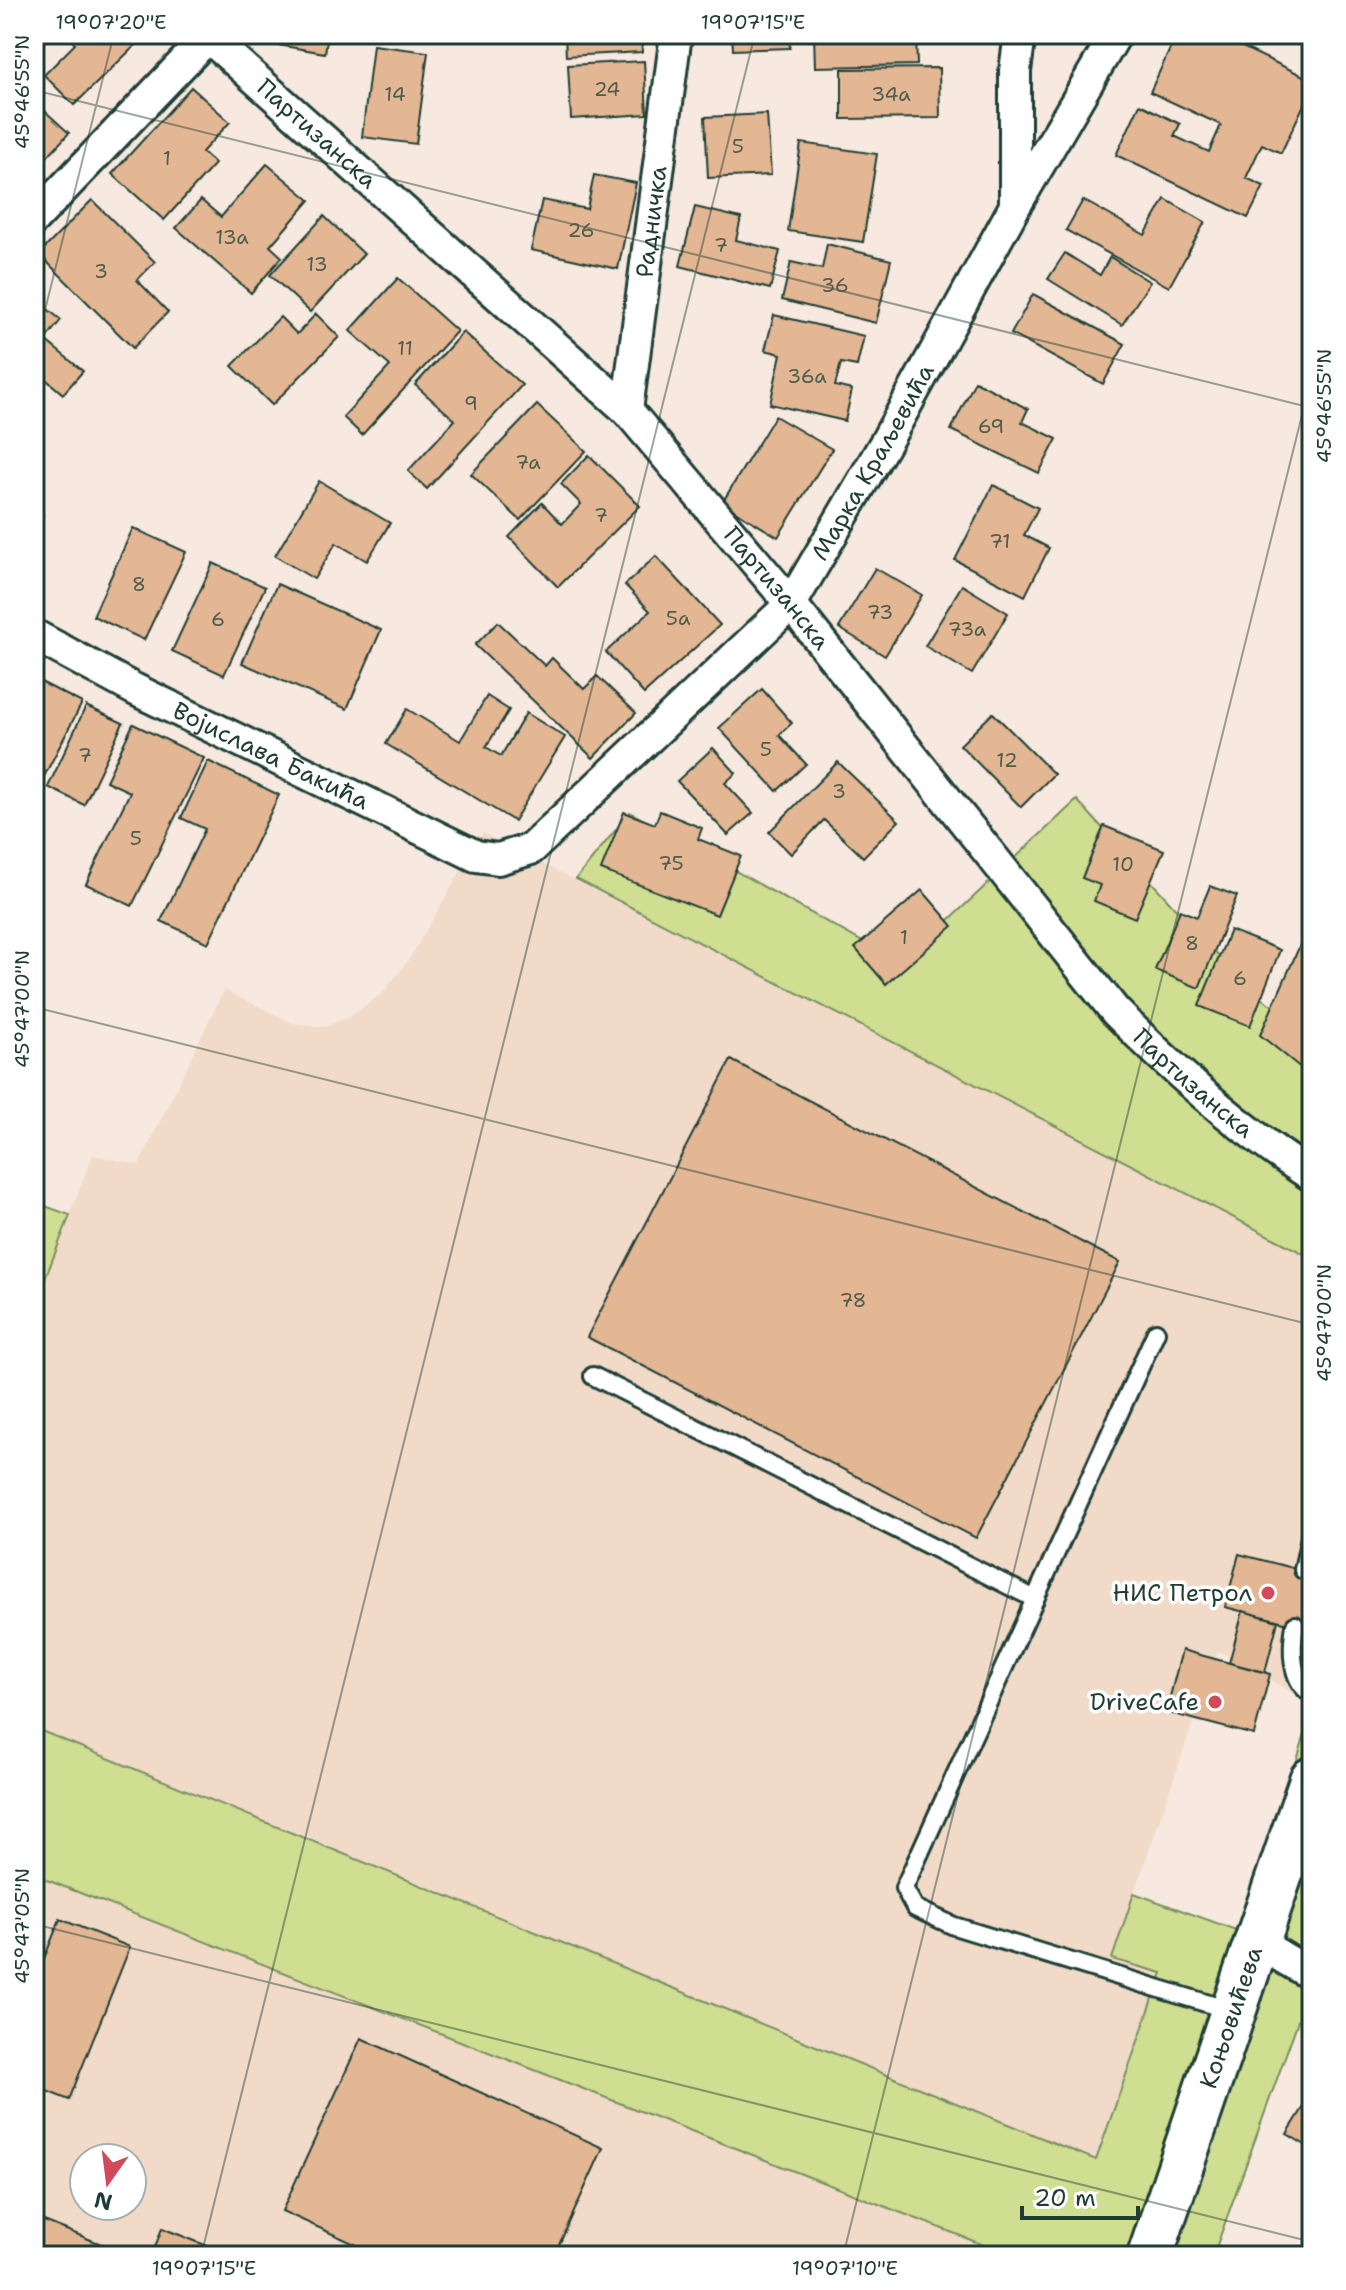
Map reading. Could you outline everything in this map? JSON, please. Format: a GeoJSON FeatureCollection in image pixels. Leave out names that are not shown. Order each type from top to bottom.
{"type":"FeatureCollection","features":[{"type":"Feature","properties":{"kind":"main road","name":"Коњовићева"},"geometry":{"type":"LineString","coordinates":[[1150,2256],[1312,1780]]}},
{"type":"Feature","properties":{"kind":"street","name":"Радничка"},"geometry":{"type":"LineString","coordinates":[[627,410],[676,34]]}},
{"type":"Feature","properties":{"kind":"street"},"geometry":{"type":"LineString","coordinates":[[1015,206],[1015,71],[1020,34]]}},
{"type":"Feature","properties":{"kind":"street","name":"Марка Краљевића"},"geometry":{"type":"LineString","coordinates":[[513,856],[531,849],[791,604],[888,438],[1015,206],[1116,34]]}},
{"type":"Feature","properties":{"kind":"street","name":"Партизанска"},"geometry":{"type":"LineString","coordinates":[[207,36],[627,410],[791,604],[1115,1011],[1170,1066],[1233,1121],[1312,1176]]}},
{"type":"Feature","properties":{"kind":"street"},"geometry":{"type":"LineString","coordinates":[[34,219],[207,36]]}},
{"type":"Feature","properties":{"kind":"street","name":"Војислава Бакића"},"geometry":{"type":"LineString","coordinates":[[34,635],[134,689],[476,856],[498,859],[513,856]]}},
{"type":"Feature","properties":{"kind":"street"},"geometry":{"type":"LineString","coordinates":[[1257,1942],[1312,1975]]}},
{"type":"Feature","properties":{"kind":"lane"},"geometry":{"type":"LineString","coordinates":[[1156,1332],[904,1888],[915,1908],[954,1926],[1233,2011]]}},
{"type":"Feature","properties":{"kind":"lane"},"geometry":{"type":"LineString","coordinates":[[593,1376],[1035,1599]]}},
{"type":"Feature","properties":{"kind":"lane"},"geometry":{"type":"LineString","coordinates":[[1303,1570],[1312,1528]]}},
{"type":"Feature","properties":{"kind":"lane"},"geometry":{"type":"LineString","coordinates":[[1295,1625],[1293,1658],[1296,1674],[1301,1686],[1312,1694]]}},
{"type":"Feature","properties":{"kind":"shaded area"},"geometry":{"type":"Polygon","coordinates":[[[483,833],[1312,1258],[1312,1704],[1218,1650],[1112,1958],[1162,1972],[1096,2161],[34,1728],[34,1307],[93,1155],[139,1165],[224,990],[293,1023],[325,1027],[350,1017],[383,993],[410,958],[483,833]]]}},
{"type":"Feature","properties":{"kind":"shaded area"},"geometry":{"type":"Polygon","coordinates":[[[34,1875],[1012,2256],[34,2256],[34,1875]]]}},
{"type":"Feature","properties":{"kind":"green space"},"geometry":{"type":"Polygon","coordinates":[[[1077,800],[1249,989],[1312,1034],[1312,1258],[576,879],[630,812],[902,964],[1077,800]]]}},
{"type":"Feature","properties":{"kind":"green space"},"geometry":{"type":"Polygon","coordinates":[[[34,1202],[70,1215],[34,1307],[34,1202]]]}},
{"type":"Feature","properties":{"kind":"green space"},"geometry":{"type":"Polygon","coordinates":[[[1312,1711],[1312,1982],[1213,2256],[1012,2256],[34,1875],[34,1728],[1096,2160],[1162,1973],[1112,1959],[1134,1893],[1244,1933],[1312,1711]]]}},
{"type":"Feature","properties":{"kind":"building"},"geometry":{"type":"Polygon","coordinates":[[[66,34],[146,35],[74,105],[44,75],[75,44],[66,34]]]}},
{"type":"Feature","properties":{"kind":"building"},"geometry":{"type":"Polygon","coordinates":[[[267,34],[328,34],[325,53],[266,43],[267,34]]]}},
{"type":"Feature","properties":{"kind":"building"},"geometry":{"type":"Polygon","coordinates":[[[565,34],[641,34],[642,52],[566,56],[565,34]]]}},
{"type":"Feature","properties":{"kind":"building"},"geometry":{"type":"Polygon","coordinates":[[[732,34],[789,34],[790,48],[733,50],[732,34]]]}},
{"type":"Feature","properties":{"kind":"building"},"geometry":{"type":"Polygon","coordinates":[[[814,34],[916,34],[917,65],[815,67],[814,34]]]}},
{"type":"Feature","properties":{"kind":"building"},"geometry":{"type":"Polygon","coordinates":[[[1177,34],[1215,34],[1312,80],[1312,88],[1281,153],[1262,144],[1246,178],[1264,186],[1248,218],[1116,155],[1140,104],[1180,124],[1174,136],[1209,152],[1221,125],[1150,92],[1177,34]]]}},
{"type":"Feature","properties":{"kind":"building"},"geometry":{"type":"Polygon","coordinates":[[[1289,34],[1312,34],[1312,46],[1289,34]]]}},
{"type":"Feature","properties":{"kind":"building"},"geometry":{"type":"Polygon","coordinates":[[[373,45],[428,52],[416,144],[362,137],[373,45]]]}},
{"type":"Feature","properties":{"kind":"building"},"geometry":{"type":"Polygon","coordinates":[[[644,61],[647,114],[571,119],[568,65],[644,61]]]}},
{"type":"Feature","properties":{"kind":"building"},"geometry":{"type":"Polygon","coordinates":[[[939,68],[940,118],[842,119],[842,69],[939,68]]]}},
{"type":"Feature","properties":{"kind":"building"},"geometry":{"type":"Polygon","coordinates":[[[191,87],[230,122],[202,152],[215,164],[164,220],[112,174],[191,87]]]}},
{"type":"Feature","properties":{"kind":"building"},"geometry":{"type":"Polygon","coordinates":[[[34,101],[69,133],[34,171],[34,101]]]}},
{"type":"Feature","properties":{"kind":"building"},"geometry":{"type":"Polygon","coordinates":[[[767,114],[771,175],[708,178],[705,117],[767,114]]]}},
{"type":"Feature","properties":{"kind":"building"},"geometry":{"type":"Polygon","coordinates":[[[801,143],[877,154],[863,242],[788,231],[801,143]]]}},
{"type":"Feature","properties":{"kind":"building"},"geometry":{"type":"Polygon","coordinates":[[[267,164],[310,200],[270,246],[282,257],[251,293],[176,228],[201,200],[221,217],[267,164]]]}},
{"type":"Feature","properties":{"kind":"building"},"geometry":{"type":"Polygon","coordinates":[[[594,175],[636,183],[618,269],[531,250],[542,200],[587,209],[594,175]]]}},
{"type":"Feature","properties":{"kind":"building"},"geometry":{"type":"Polygon","coordinates":[[[1165,199],[1205,222],[1169,287],[1066,230],[1083,200],[1145,235],[1165,199]]]}},
{"type":"Feature","properties":{"kind":"building"},"geometry":{"type":"Polygon","coordinates":[[[92,200],[155,262],[137,280],[168,312],[133,348],[39,254],[92,200]]]}},
{"type":"Feature","properties":{"kind":"building"},"geometry":{"type":"Polygon","coordinates":[[[695,207],[741,218],[736,240],[780,251],[770,289],[680,266],[695,207]]]}},
{"type":"Feature","properties":{"kind":"building"},"geometry":{"type":"Polygon","coordinates":[[[324,216],[364,254],[310,312],[270,275],[324,216]]]}},
{"type":"Feature","properties":{"kind":"building"},"geometry":{"type":"Polygon","coordinates":[[[827,244],[891,260],[876,323],[782,300],[791,262],[822,269],[827,244]]]}},
{"type":"Feature","properties":{"kind":"building"},"geometry":{"type":"Polygon","coordinates":[[[1065,253],[1100,275],[1110,257],[1150,282],[1122,325],[1048,279],[1065,253]]]}},
{"type":"Feature","properties":{"kind":"building"},"geometry":{"type":"Polygon","coordinates":[[[398,278],[457,331],[362,435],[343,417],[390,366],[350,331],[398,278]]]}},
{"type":"Feature","properties":{"kind":"building"},"geometry":{"type":"Polygon","coordinates":[[[1033,294],[1125,344],[1103,384],[1011,334],[1033,294]]]}},
{"type":"Feature","properties":{"kind":"building"},"geometry":{"type":"Polygon","coordinates":[[[34,298],[61,320],[45,340],[83,371],[63,394],[34,369],[34,298]]]}},
{"type":"Feature","properties":{"kind":"building"},"geometry":{"type":"Polygon","coordinates":[[[316,314],[339,337],[272,405],[232,366],[280,317],[297,334],[316,314]]]}},
{"type":"Feature","properties":{"kind":"building"},"geometry":{"type":"Polygon","coordinates":[[[774,315],[864,336],[857,366],[841,363],[835,386],[852,390],[845,421],[770,404],[781,354],[765,350],[774,315]]]}},
{"type":"Feature","properties":{"kind":"building"},"geometry":{"type":"Polygon","coordinates":[[[463,332],[522,385],[427,489],[408,471],[455,420],[415,385],[463,332]]]}},
{"type":"Feature","properties":{"kind":"building"},"geometry":{"type":"Polygon","coordinates":[[[975,381],[1028,409],[1022,422],[1057,439],[1039,473],[951,430],[975,381]]]}},
{"type":"Feature","properties":{"kind":"building"},"geometry":{"type":"Polygon","coordinates":[[[537,405],[586,451],[520,520],[471,474],[537,405]]]}},
{"type":"Feature","properties":{"kind":"building"},"geometry":{"type":"Polygon","coordinates":[[[775,416],[832,449],[778,537],[722,503],[775,416]]]}},
{"type":"Feature","properties":{"kind":"building"},"geometry":{"type":"Polygon","coordinates":[[[589,455],[640,506],[558,587],[509,537],[542,503],[562,524],[581,504],[561,484],[589,455]]]}},
{"type":"Feature","properties":{"kind":"building"},"geometry":{"type":"Polygon","coordinates":[[[319,481],[390,523],[367,561],[336,543],[314,579],[275,556],[319,481]]]}},
{"type":"Feature","properties":{"kind":"building"},"geometry":{"type":"Polygon","coordinates":[[[993,485],[1038,508],[1024,535],[1049,548],[1025,596],[955,560],[993,485]]]}},
{"type":"Feature","properties":{"kind":"building"},"geometry":{"type":"Polygon","coordinates":[[[34,511],[43,514],[34,539],[34,511]]]}},
{"type":"Feature","properties":{"kind":"building"},"geometry":{"type":"Polygon","coordinates":[[[133,528],[186,552],[144,640],[93,616],[133,528]]]}},
{"type":"Feature","properties":{"kind":"building"},"geometry":{"type":"Polygon","coordinates":[[[656,556],[720,625],[644,694],[606,652],[650,611],[625,585],[656,556]]]}},
{"type":"Feature","properties":{"kind":"building"},"geometry":{"type":"Polygon","coordinates":[[[213,563],[265,587],[224,675],[172,651],[213,563]]]}},
{"type":"Feature","properties":{"kind":"building"},"geometry":{"type":"Polygon","coordinates":[[[875,568],[922,595],[885,656],[839,628],[875,568]]]}},
{"type":"Feature","properties":{"kind":"building"},"geometry":{"type":"Polygon","coordinates":[[[277,584],[381,630],[347,709],[242,663],[277,584]]]}},
{"type":"Feature","properties":{"kind":"building"},"geometry":{"type":"Polygon","coordinates":[[[962,585],[1008,613],[972,674],[925,646],[962,585]]]}},
{"type":"Feature","properties":{"kind":"building"},"geometry":{"type":"Polygon","coordinates":[[[498,622],[545,666],[552,658],[584,689],[597,676],[636,713],[593,758],[475,645],[498,622]]]}},
{"type":"Feature","properties":{"kind":"building"},"geometry":{"type":"Polygon","coordinates":[[[37,680],[82,703],[34,796],[34,686],[37,680]]]}},
{"type":"Feature","properties":{"kind":"building"},"geometry":{"type":"Polygon","coordinates":[[[762,689],[792,723],[779,735],[806,764],[777,791],[719,728],[762,689]]]}},
{"type":"Feature","properties":{"kind":"building"},"geometry":{"type":"Polygon","coordinates":[[[487,696],[509,710],[486,747],[501,756],[526,713],[565,737],[514,821],[386,744],[407,709],[460,741],[487,696]]]}},
{"type":"Feature","properties":{"kind":"building"},"geometry":{"type":"Polygon","coordinates":[[[86,706],[123,723],[84,805],[48,787],[86,706]]]}},
{"type":"Feature","properties":{"kind":"building"},"geometry":{"type":"Polygon","coordinates":[[[993,713],[1054,774],[1021,807],[960,745],[993,713]]]}},
{"type":"Feature","properties":{"kind":"building"},"geometry":{"type":"Polygon","coordinates":[[[133,724],[204,758],[132,906],[86,884],[130,792],[106,781],[133,724]]]}},
{"type":"Feature","properties":{"kind":"building"},"geometry":{"type":"Polygon","coordinates":[[[713,748],[736,773],[725,783],[753,813],[728,835],[677,781],[713,748]]]}},
{"type":"Feature","properties":{"kind":"building"},"geometry":{"type":"Polygon","coordinates":[[[208,761],[279,795],[208,943],[161,921],[205,829],[181,818],[208,761]]]}},
{"type":"Feature","properties":{"kind":"building"},"geometry":{"type":"Polygon","coordinates":[[[838,762],[899,821],[863,857],[824,820],[791,854],[769,832],[838,762]]]}},
{"type":"Feature","properties":{"kind":"building"},"geometry":{"type":"Polygon","coordinates":[[[660,811],[702,828],[698,839],[741,856],[717,915],[601,870],[624,812],[655,824],[660,811]]]}},
{"type":"Feature","properties":{"kind":"building"},"geometry":{"type":"Polygon","coordinates":[[[1104,826],[1164,850],[1135,918],[1094,901],[1100,885],[1082,878],[1104,826]]]}},
{"type":"Feature","properties":{"kind":"building"},"geometry":{"type":"Polygon","coordinates":[[[1210,886],[1237,896],[1199,988],[1155,970],[1180,910],[1197,917],[1210,886]]]}},
{"type":"Feature","properties":{"kind":"building"},"geometry":{"type":"Polygon","coordinates":[[[922,890],[953,926],[886,984],[855,948],[922,890]]]}},
{"type":"Feature","properties":{"kind":"building"},"geometry":{"type":"Polygon","coordinates":[[[1230,930],[1280,950],[1250,1026],[1199,1006],[1230,930]]]}},
{"type":"Feature","properties":{"kind":"building"},"geometry":{"type":"Polygon","coordinates":[[[1300,945],[1312,950],[1312,1077],[1260,1035],[1300,945]]]}},
{"type":"Feature","properties":{"kind":"building"},"geometry":{"type":"Polygon","coordinates":[[[731,1060],[1120,1262],[976,1538],[587,1337],[731,1060]]]}},
{"type":"Feature","properties":{"kind":"building"},"geometry":{"type":"Polygon","coordinates":[[[1239,1554],[1312,1573],[1312,1595],[1304,1627],[1225,1607],[1239,1554]]]}},
{"type":"Feature","properties":{"kind":"building"},"geometry":{"type":"Polygon","coordinates":[[[1243,1611],[1278,1621],[1265,1672],[1229,1663],[1243,1611]]]}},
{"type":"Feature","properties":{"kind":"building"},"geometry":{"type":"Polygon","coordinates":[[[1182,1650],[1270,1674],[1254,1735],[1166,1712],[1182,1650]]]}},
{"type":"Feature","properties":{"kind":"building"},"geometry":{"type":"Polygon","coordinates":[[[60,1919],[130,1947],[69,2100],[34,2086],[34,1983],[60,1919]]]}},
{"type":"Feature","properties":{"kind":"building"},"geometry":{"type":"Polygon","coordinates":[[[361,2038],[603,2148],[554,2256],[381,2256],[282,2211],[361,2038]]]}},
{"type":"Feature","properties":{"kind":"building"},"geometry":{"type":"Polygon","coordinates":[[[1312,2094],[1312,2149],[1287,2134],[1312,2094]]]}},
{"type":"Feature","properties":{"kind":"building"},"geometry":{"type":"Polygon","coordinates":[[[34,2217],[131,2256],[34,2256],[34,2217]]]}},
{"type":"Feature","properties":{"kind":"building"},"geometry":{"type":"Polygon","coordinates":[[[162,2228],[233,2256],[152,2256],[162,2228]]]}},
{"type":"Feature","properties":{"kind":"place","name":"НИС Петрол"},"geometry":{"type":"Point","coordinates":[1268,1593]}},
{"type":"Feature","properties":{"kind":"place","name":"DriveCafe"},"geometry":{"type":"Point","coordinates":[1215,1702]}}]}
